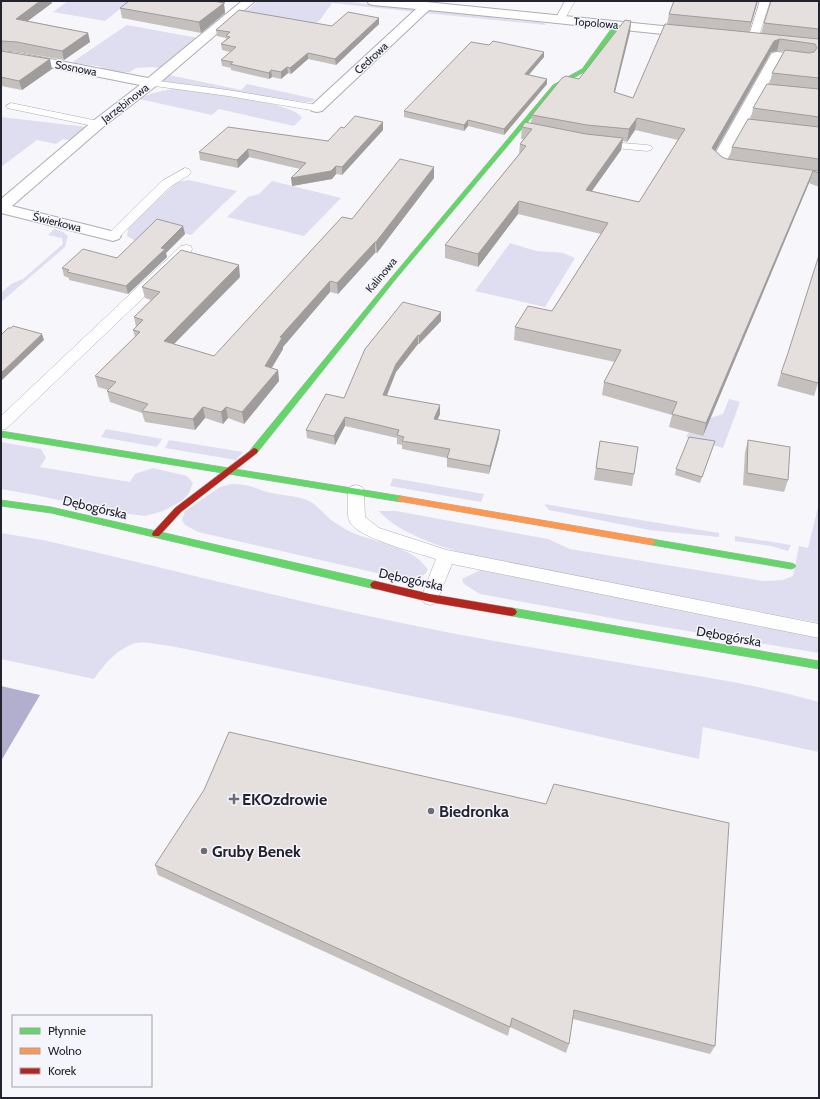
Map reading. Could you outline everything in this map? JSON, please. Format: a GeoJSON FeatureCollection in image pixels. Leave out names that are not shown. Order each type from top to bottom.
{"type":"FeatureCollection","features":[{"type":"Feature","properties":{"kind":"street","name":"Jarzębinowa"},"geometry":{"type":"LineString","coordinates":[[1,208],[98,124],[249,1]]}},
{"type":"Feature","properties":{"kind":"street","name":"Topolowa"},"geometry":{"type":"LineString","coordinates":[[373,1],[708,34]]}},
{"type":"Feature","properties":{"kind":"street","name":"Cedrowa"},"geometry":{"type":"LineString","coordinates":[[316,108],[426,6]]}},
{"type":"Feature","properties":{"kind":"street","name":"Kalinowa"},"geometry":{"type":"LineString","coordinates":[[156,534],[178,510],[251,454],[393,279],[555,86],[584,70],[617,25]]}},
{"type":"Feature","properties":{"kind":"street"},"geometry":{"type":"LineString","coordinates":[[738,38],[768,41]]}},
{"type":"Feature","properties":{"kind":"street","name":"Sosnowa"},"geometry":{"type":"LineString","coordinates":[[1,55],[151,82]]}},
{"type":"Feature","properties":{"kind":"street"},"geometry":{"type":"LineString","coordinates":[[756,169],[725,165],[719,161],[777,56],[819,60]]}},
{"type":"Feature","properties":{"kind":"street"},"geometry":{"type":"LineString","coordinates":[[759,89],[774,91]]}},
{"type":"Feature","properties":{"kind":"street"},"geometry":{"type":"LineString","coordinates":[[739,124],[754,126]]}},
{"type":"Feature","properties":{"kind":"street","name":"Świerkowa"},"geometry":{"type":"LineString","coordinates":[[1,208],[113,236]]}},
{"type":"Feature","properties":{"kind":"street"},"geometry":{"type":"LineString","coordinates":[[1,434],[228,472],[356,491],[791,566]]}},
{"type":"Feature","properties":{"kind":"street","name":"Dębogórska"},"geometry":{"type":"LineString","coordinates":[[1,503],[51,510],[430,598],[819,665]]}},
{"type":"Feature","properties":{"kind":"lane"},"geometry":{"type":"LineString","coordinates":[[560,20],[570,1]]}},
{"type":"Feature","properties":{"kind":"lane"},"geometry":{"type":"LineString","coordinates":[[753,39],[765,1]]}},
{"type":"Feature","properties":{"kind":"lane"},"geometry":{"type":"LineString","coordinates":[[151,82],[316,108]]}},
{"type":"Feature","properties":{"kind":"lane"},"geometry":{"type":"LineString","coordinates":[[11,106],[98,124]]}},
{"type":"Feature","properties":{"kind":"lane"},"geometry":{"type":"LineString","coordinates":[[519,129],[534,132]]}},
{"type":"Feature","properties":{"kind":"lane"},"geometry":{"type":"LineString","coordinates":[[585,142],[647,148]]}},
{"type":"Feature","properties":{"kind":"lane"},"geometry":{"type":"LineString","coordinates":[[113,236],[166,184],[185,172]]}},
{"type":"Feature","properties":{"kind":"lane"},"geometry":{"type":"LineString","coordinates":[[1,425],[186,249]]}},
{"type":"Feature","properties":{"kind":"lane"},"geometry":{"type":"LineString","coordinates":[[356,491],[357,520],[373,532],[446,556],[819,631]]}},
{"type":"Feature","properties":{"kind":"lane"},"geometry":{"type":"LineString","coordinates":[[430,598],[446,556]]}},
{"type":"Feature","properties":{"kind":"shaded area"},"geometry":{"type":"Polygon","coordinates":[[[68,1],[130,1],[105,21],[53,12],[68,1]]]}},
{"type":"Feature","properties":{"kind":"shaded area"},"geometry":{"type":"Polygon","coordinates":[[[258,1],[344,1],[383,6],[419,8],[416,12],[332,3],[320,20],[314,25],[244,13],[258,1]]]}},
{"type":"Feature","properties":{"kind":"shaded area"},"geometry":{"type":"Polygon","coordinates":[[[427,9],[544,23],[546,25],[424,13],[427,9]]]}},
{"type":"Feature","properties":{"kind":"shaded area"},"geometry":{"type":"Polygon","coordinates":[[[127,25],[198,38],[161,68],[136,68],[130,72],[120,72],[108,70],[98,66],[73,63],[127,25]]]}},
{"type":"Feature","properties":{"kind":"shaded area"},"geometry":{"type":"Polygon","coordinates":[[[197,52],[169,75],[241,90],[247,84],[315,99],[312,102],[305,102],[192,85],[173,84],[162,80],[170,72],[197,52]]]}},
{"type":"Feature","properties":{"kind":"shaded area"},"geometry":{"type":"Polygon","coordinates":[[[173,89],[201,91],[263,102],[295,112],[302,118],[294,126],[219,109],[212,115],[139,99],[160,91],[173,89]]]}},
{"type":"Feature","properties":{"kind":"shaded area"},"geometry":{"type":"Polygon","coordinates":[[[1,117],[87,127],[73,141],[63,139],[56,144],[37,140],[1,167],[1,117]]]}},
{"type":"Feature","properties":{"kind":"shaded area"},"geometry":{"type":"Polygon","coordinates":[[[189,180],[237,191],[191,235],[158,227],[141,244],[127,236],[128,230],[126,229],[177,182],[189,180]]]}},
{"type":"Feature","properties":{"kind":"shaded area"},"geometry":{"type":"Polygon","coordinates":[[[272,181],[341,198],[304,236],[227,217],[248,197],[259,194],[272,181]]]}},
{"type":"Feature","properties":{"kind":"shaded area"},"geometry":{"type":"Polygon","coordinates":[[[54,229],[63,232],[68,236],[65,247],[1,302],[1,293],[11,284],[23,279],[63,244],[62,238],[48,235],[54,229]]]}},
{"type":"Feature","properties":{"kind":"shaded area"},"geometry":{"type":"Polygon","coordinates":[[[510,243],[536,251],[563,253],[575,258],[545,307],[475,291],[510,243]]]}},
{"type":"Feature","properties":{"kind":"shaded area"},"geometry":{"type":"Polygon","coordinates":[[[729,399],[740,402],[723,448],[686,437],[697,425],[707,419],[723,414],[729,399]]]}},
{"type":"Feature","properties":{"kind":"shaded area"},"geometry":{"type":"Polygon","coordinates":[[[106,429],[162,439],[157,447],[101,437],[106,429]]]}},
{"type":"Feature","properties":{"kind":"shaded area"},"geometry":{"type":"Polygon","coordinates":[[[169,440],[243,452],[236,460],[165,448],[169,440]]]}},
{"type":"Feature","properties":{"kind":"shaded area"},"geometry":{"type":"Polygon","coordinates":[[[1,442],[41,449],[46,458],[40,467],[130,482],[135,474],[153,468],[187,476],[193,483],[189,493],[182,501],[163,511],[145,516],[114,512],[1,489],[1,442]]]}},
{"type":"Feature","properties":{"kind":"shaded area"},"geometry":{"type":"Polygon","coordinates":[[[393,478],[484,494],[481,502],[390,486],[393,478]]]}},
{"type":"Feature","properties":{"kind":"shaded area"},"geometry":{"type":"Polygon","coordinates":[[[232,484],[254,487],[267,492],[297,497],[309,501],[330,519],[345,529],[355,534],[401,549],[421,561],[428,570],[421,577],[414,579],[403,579],[198,532],[185,525],[182,520],[185,511],[220,487],[232,484]]]}},
{"type":"Feature","properties":{"kind":"shaded area"},"geometry":{"type":"Polygon","coordinates":[[[819,503],[819,623],[478,557],[453,550],[411,534],[398,527],[379,511],[396,511],[548,539],[570,549],[763,581],[783,580],[793,576],[799,546],[808,548],[819,503]]]}},
{"type":"Feature","properties":{"kind":"shaded area"},"geometry":{"type":"Polygon","coordinates":[[[544,504],[719,533],[719,537],[649,530],[549,510],[544,504]]]}},
{"type":"Feature","properties":{"kind":"shaded area"},"geometry":{"type":"Polygon","coordinates":[[[1,533],[43,540],[400,623],[495,641],[724,680],[819,702],[819,752],[703,727],[699,759],[513,717],[171,646],[149,643],[136,643],[129,645],[107,662],[94,679],[1,659],[1,533]]]}},
{"type":"Feature","properties":{"kind":"shaded area"},"geometry":{"type":"Polygon","coordinates":[[[735,536],[791,545],[788,551],[771,546],[735,541],[735,536]]]}},
{"type":"Feature","properties":{"kind":"shaded area"},"geometry":{"type":"Polygon","coordinates":[[[480,570],[819,637],[819,653],[622,620],[480,594],[464,584],[462,579],[480,570]]]}},
{"type":"Feature","properties":{"kind":"water"},"geometry":{"type":"Polygon","coordinates":[[[1,686],[40,695],[1,761],[1,686]]]}},
{"type":"Feature","properties":{"kind":"building"},"geometry":{"type":"Polygon","coordinates":[[[1,1],[40,1],[16,19],[88,33],[62,51],[17,42],[1,41],[1,1]]]}},
{"type":"Feature","properties":{"kind":"building"},"geometry":{"type":"Polygon","coordinates":[[[129,1],[213,1],[224,3],[199,22],[120,8],[129,1]]]}},
{"type":"Feature","properties":{"kind":"building"},"geometry":{"type":"Polygon","coordinates":[[[674,1],[757,1],[751,22],[669,14],[674,1]]]}},
{"type":"Feature","properties":{"kind":"building"},"geometry":{"type":"Polygon","coordinates":[[[771,1],[819,1],[819,29],[764,23],[771,1]]]}},
{"type":"Feature","properties":{"kind":"building"},"geometry":{"type":"Polygon","coordinates":[[[239,10],[332,26],[348,12],[379,18],[335,59],[308,53],[290,68],[287,67],[281,72],[271,70],[269,73],[230,64],[233,62],[221,60],[236,47],[221,44],[230,37],[226,36],[230,32],[216,30],[239,10]]]}},
{"type":"Feature","properties":{"kind":"building"},"geometry":{"type":"Polygon","coordinates":[[[625,20],[631,21],[614,92],[633,98],[665,24],[819,39],[819,78],[772,73],[785,50],[809,53],[814,52],[817,48],[815,44],[780,39],[774,41],[712,148],[722,157],[727,159],[819,171],[819,173],[813,171],[706,423],[672,414],[677,402],[604,382],[621,350],[515,327],[528,306],[552,311],[608,223],[519,201],[478,254],[445,245],[526,146],[520,144],[532,129],[522,127],[525,122],[586,134],[623,138],[586,190],[639,202],[685,129],[637,118],[629,129],[587,125],[532,115],[562,78],[566,76],[579,79],[625,20]]]}},
{"type":"Feature","properties":{"kind":"building"},"geometry":{"type":"Polygon","coordinates":[[[493,41],[544,52],[525,74],[547,79],[504,129],[468,120],[464,125],[404,111],[471,42],[489,45],[493,41]]]}},
{"type":"Feature","properties":{"kind":"building"},"geometry":{"type":"Polygon","coordinates":[[[1,51],[50,59],[19,81],[1,77],[1,51]]]}},
{"type":"Feature","properties":{"kind":"building"},"geometry":{"type":"Polygon","coordinates":[[[767,84],[819,89],[819,117],[753,108],[767,84]]]}},
{"type":"Feature","properties":{"kind":"building"},"geometry":{"type":"Polygon","coordinates":[[[355,116],[383,122],[342,167],[336,166],[331,171],[291,178],[306,163],[248,149],[237,160],[199,152],[228,127],[328,141],[341,127],[344,128],[355,116]]]}},
{"type":"Feature","properties":{"kind":"building"},"geometry":{"type":"Polygon","coordinates":[[[748,119],[819,127],[819,159],[732,147],[748,119]]]}},
{"type":"Feature","properties":{"kind":"building"},"geometry":{"type":"Polygon","coordinates":[[[400,159],[434,167],[376,242],[337,283],[330,281],[280,337],[282,338],[265,366],[278,370],[242,412],[226,407],[221,412],[203,407],[193,419],[142,411],[148,404],[107,391],[116,382],[95,376],[140,332],[133,330],[143,320],[134,317],[160,292],[142,287],[181,250],[239,265],[164,341],[214,356],[342,217],[352,219],[400,159]]]}},
{"type":"Feature","properties":{"kind":"building"},"geometry":{"type":"Polygon","coordinates":[[[157,219],[183,226],[161,248],[165,249],[126,286],[67,272],[69,270],[62,268],[83,249],[117,258],[157,219]]]}},
{"type":"Feature","properties":{"kind":"building"},"geometry":{"type":"Polygon","coordinates":[[[819,255],[819,380],[818,383],[781,373],[819,255]]]}},
{"type":"Feature","properties":{"kind":"building"},"geometry":{"type":"Polygon","coordinates":[[[403,302],[441,312],[419,336],[418,335],[396,364],[383,395],[440,405],[434,419],[500,430],[490,466],[447,458],[450,449],[402,441],[404,437],[397,435],[399,430],[345,417],[334,436],[306,430],[326,394],[344,398],[365,349],[403,302]]]}},
{"type":"Feature","properties":{"kind":"building"},"geometry":{"type":"Polygon","coordinates":[[[13,326],[42,334],[1,373],[1,335],[8,328],[13,326]]]}},
{"type":"Feature","properties":{"kind":"building"},"geometry":{"type":"Polygon","coordinates":[[[689,437],[715,441],[702,477],[676,469],[689,437]]]}},
{"type":"Feature","properties":{"kind":"building"},"geometry":{"type":"Polygon","coordinates":[[[748,440],[790,447],[788,480],[747,473],[748,440]]]}},
{"type":"Feature","properties":{"kind":"building"},"geometry":{"type":"Polygon","coordinates":[[[600,441],[638,447],[634,474],[596,468],[600,441]]]}},
{"type":"Feature","properties":{"kind":"building"},"geometry":{"type":"Polygon","coordinates":[[[229,732],[546,804],[554,784],[729,823],[715,1046],[574,1010],[569,1044],[512,1018],[510,1027],[155,865],[204,790],[229,732]]]}},
{"type":"Feature","properties":{"kind":"traffic: fast"},"geometry":{"type":"LineString","coordinates":[[254,451],[393,279],[555,86],[584,70],[617,25]]}},
{"type":"Feature","properties":{"kind":"traffic: fast"},"geometry":{"type":"LineString","coordinates":[[1,434],[401,499]]}},
{"type":"Feature","properties":{"kind":"traffic: fast"},"geometry":{"type":"LineString","coordinates":[[1,503],[51,510],[375,585]]}},
{"type":"Feature","properties":{"kind":"traffic: fast"},"geometry":{"type":"LineString","coordinates":[[652,542],[791,566]]}},
{"type":"Feature","properties":{"kind":"traffic: fast"},"geometry":{"type":"LineString","coordinates":[[512,612],[819,665]]}},
{"type":"Feature","properties":{"kind":"traffic: slow"},"geometry":{"type":"LineString","coordinates":[[401,499],[652,542]]}},
{"type":"Feature","properties":{"kind":"traffic: jam"},"geometry":{"type":"LineString","coordinates":[[156,534],[178,510],[254,451]]}},
{"type":"Feature","properties":{"kind":"traffic: jam"},"geometry":{"type":"LineString","coordinates":[[375,585],[430,598],[512,612]]}},
{"type":"Feature","properties":{"kind":"place","name":"EKOzdrowie"},"geometry":{"type":"Point","coordinates":[234,799]}},
{"type":"Feature","properties":{"kind":"place","name":"Biedronka"},"geometry":{"type":"Point","coordinates":[431,811]}},
{"type":"Feature","properties":{"kind":"place","name":"Gruby Benek"},"geometry":{"type":"Point","coordinates":[204,851]}}]}
